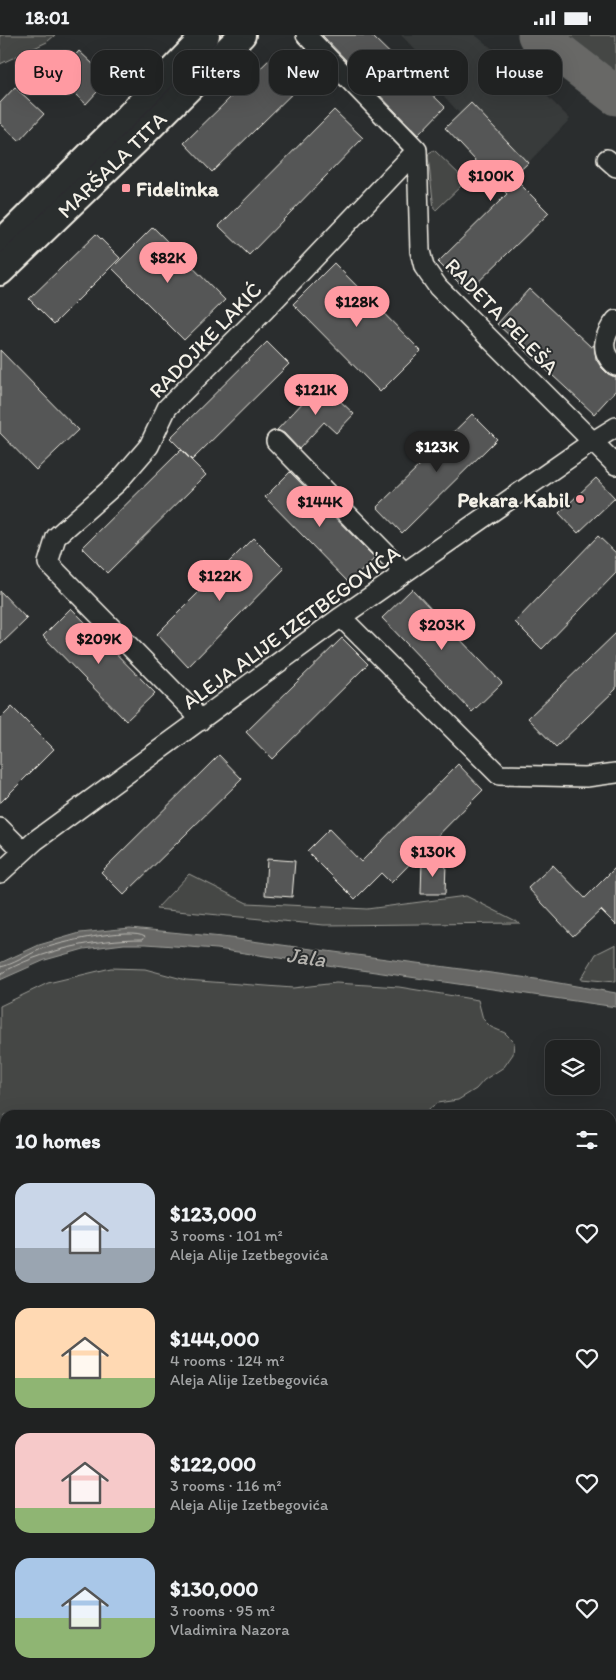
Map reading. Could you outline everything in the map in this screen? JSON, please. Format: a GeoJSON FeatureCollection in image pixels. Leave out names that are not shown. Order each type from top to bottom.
{"type":"FeatureCollection","features":[{"type":"Feature","properties":{"kind":"main road","name":"MARŠALA TITA"},"geometry":{"type":"LineString","coordinates":[[0,244],[121,124],[206,35]]}},
{"type":"Feature","properties":{"kind":"main road","name":"MARŠALA TITA"},"geometry":{"type":"LineString","coordinates":[[0,271],[136,141],[242,35]]}},
{"type":"Feature","properties":{"kind":"street"},"geometry":{"type":"LineString","coordinates":[[306,35],[417,150]]}},
{"type":"Feature","properties":{"kind":"street","name":"RADETA PELEŠA"},"geometry":{"type":"LineString","coordinates":[[417,150],[420,251],[424,267],[438,287],[616,465]]}},
{"type":"Feature","properties":{"kind":"street","name":"RADOJKE LAKIĆ"},"geometry":{"type":"LineString","coordinates":[[200,721],[192,710],[48,563],[56,537],[117,483],[149,446],[167,408],[265,311],[417,150]]}},
{"type":"Feature","properties":{"kind":"street"},"geometry":{"type":"LineString","coordinates":[[616,320],[606,334],[605,343],[606,355],[616,366]]}},
{"type":"Feature","properties":{"kind":"street","name":"ALEJA ALIJE IZETBEGOVIĆA"},"geometry":{"type":"LineString","coordinates":[[2,866],[341,617],[616,427]]}},
{"type":"Feature","properties":{"kind":"street"},"geometry":{"type":"LineString","coordinates":[[276,441],[404,572]]}},
{"type":"Feature","properties":{"kind":"street"},"geometry":{"type":"LineString","coordinates":[[341,617],[499,775],[586,777],[616,773]]}},
{"type":"Feature","properties":{"kind":"street"},"geometry":{"type":"LineString","coordinates":[[0,828],[23,851]]}},
{"type":"Feature","properties":{"kind":"shaded area"},"geometry":{"type":"Polygon","coordinates":[[[0,35],[55,35],[47,42],[30,50],[15,50],[15,57],[0,64],[0,35]]]}},
{"type":"Feature","properties":{"kind":"shaded area"},"geometry":{"type":"Polygon","coordinates":[[[401,35],[475,35],[494,50],[478,50],[478,95],[546,95],[570,119],[528,163],[471,103],[460,114],[443,95],[468,95],[468,50],[415,50],[401,35]]]}},
{"type":"Feature","properties":{"kind":"shaded area"},"geometry":{"type":"Polygon","coordinates":[[[560,35],[616,35],[616,76],[560,35]]]}},
{"type":"Feature","properties":{"kind":"shaded area"},"geometry":{"type":"Polygon","coordinates":[[[434,150],[463,178],[464,183],[436,210],[434,209],[428,157],[429,153],[434,150]]]}},
{"type":"Feature","properties":{"kind":"shaded area"},"geometry":{"type":"Polygon","coordinates":[[[189,874],[247,903],[367,909],[466,896],[520,923],[324,925],[156,909],[189,874]]]}},
{"type":"Feature","properties":{"kind":"shaded area"},"geometry":{"type":"Polygon","coordinates":[[[616,944],[616,982],[581,979],[596,954],[616,944]]]}},
{"type":"Feature","properties":{"kind":"shaded area"},"geometry":{"type":"Polygon","coordinates":[[[111,968],[145,969],[186,980],[293,988],[336,983],[399,987],[478,1000],[483,1019],[491,1027],[505,1033],[514,1042],[513,1054],[504,1067],[484,1080],[476,1089],[458,1100],[437,1103],[428,1110],[0,1110],[0,1006],[48,983],[111,968]]]}},
{"type":"Feature","properties":{"kind":"water","name":"Jala"},"geometry":{"type":"Polygon","coordinates":[[[130,928],[222,937],[536,979],[616,993],[616,1007],[217,949],[146,944],[124,944],[84,949],[45,960],[0,980],[0,963],[39,945],[80,933],[130,928]]]}},
{"type":"Feature","properties":{"kind":"building"},"geometry":{"type":"Polygon","coordinates":[[[322,35],[371,35],[386,50],[348,50],[348,62],[322,35]]]}},
{"type":"Feature","properties":{"kind":"building"},"geometry":{"type":"Polygon","coordinates":[[[81,53],[91,62],[91,95],[94,95],[86,104],[76,95],[81,95],[81,53]]]}},
{"type":"Feature","properties":{"kind":"building"},"geometry":{"type":"Polygon","coordinates":[[[269,60],[269,95],[291,95],[212,172],[184,143],[233,95],[259,95],[259,70],[269,60]]]}},
{"type":"Feature","properties":{"kind":"building"},"geometry":{"type":"Polygon","coordinates":[[[15,87],[15,95],[24,95],[44,114],[19,141],[0,123],[0,103],[15,87]]]}},
{"type":"Feature","properties":{"kind":"building"},"geometry":{"type":"Polygon","coordinates":[[[380,95],[433,95],[445,107],[418,135],[380,95]]]}},
{"type":"Feature","properties":{"kind":"building"},"geometry":{"type":"Polygon","coordinates":[[[471,103],[528,163],[513,177],[549,213],[468,292],[438,262],[507,194],[445,128],[471,103]]]}},
{"type":"Feature","properties":{"kind":"building"},"geometry":{"type":"Polygon","coordinates":[[[334,110],[363,138],[249,255],[219,226],[334,110]]]}},
{"type":"Feature","properties":{"kind":"building"},"geometry":{"type":"Polygon","coordinates":[[[153,227],[225,300],[184,340],[112,268],[153,227]]]}},
{"type":"Feature","properties":{"kind":"building"},"geometry":{"type":"Polygon","coordinates":[[[96,234],[120,258],[54,324],[29,299],[96,234]]]}},
{"type":"Feature","properties":{"kind":"building"},"geometry":{"type":"Polygon","coordinates":[[[334,263],[421,351],[380,392],[293,304],[334,263]]]}},
{"type":"Feature","properties":{"kind":"building"},"geometry":{"type":"Polygon","coordinates":[[[529,289],[591,347],[594,345],[596,359],[601,367],[608,374],[616,377],[616,390],[594,414],[497,324],[529,289]]]}},
{"type":"Feature","properties":{"kind":"building"},"geometry":{"type":"Polygon","coordinates":[[[267,342],[289,364],[192,460],[170,438],[267,342]]]}},
{"type":"Feature","properties":{"kind":"building"},"geometry":{"type":"Polygon","coordinates":[[[0,350],[78,430],[36,470],[0,433],[0,350]]]}},
{"type":"Feature","properties":{"kind":"building"},"geometry":{"type":"Polygon","coordinates":[[[321,383],[354,414],[336,433],[324,422],[299,449],[284,433],[277,430],[321,383]]]}},
{"type":"Feature","properties":{"kind":"building"},"geometry":{"type":"Polygon","coordinates":[[[472,414],[497,439],[402,533],[377,507],[472,414]]]}},
{"type":"Feature","properties":{"kind":"building"},"geometry":{"type":"Polygon","coordinates":[[[181,450],[206,475],[107,573],[82,548],[181,450]]]}},
{"type":"Feature","properties":{"kind":"building"},"geometry":{"type":"Polygon","coordinates":[[[290,472],[375,558],[349,583],[265,497],[290,472]]]}},
{"type":"Feature","properties":{"kind":"building"},"geometry":{"type":"Polygon","coordinates":[[[596,478],[615,498],[578,533],[559,513],[596,478]]]}},
{"type":"Feature","properties":{"kind":"building"},"geometry":{"type":"Polygon","coordinates":[[[598,536],[616,553],[616,573],[542,649],[515,622],[598,536]]]}},
{"type":"Feature","properties":{"kind":"building"},"geometry":{"type":"Polygon","coordinates":[[[253,538],[284,569],[188,667],[157,634],[253,538]]]}},
{"type":"Feature","properties":{"kind":"building"},"geometry":{"type":"Polygon","coordinates":[[[412,589],[502,683],[472,712],[382,618],[412,589]]]}},
{"type":"Feature","properties":{"kind":"building"},"geometry":{"type":"Polygon","coordinates":[[[0,591],[27,619],[0,645],[0,591]]]}},
{"type":"Feature","properties":{"kind":"building"},"geometry":{"type":"Polygon","coordinates":[[[71,608],[155,693],[126,721],[43,636],[71,608]]]}},
{"type":"Feature","properties":{"kind":"building"},"geometry":{"type":"Polygon","coordinates":[[[616,633],[616,689],[556,747],[528,718],[616,633]]]}},
{"type":"Feature","properties":{"kind":"building"},"geometry":{"type":"Polygon","coordinates":[[[342,638],[368,664],[272,759],[246,732],[342,638]]]}},
{"type":"Feature","properties":{"kind":"building"},"geometry":{"type":"Polygon","coordinates":[[[12,707],[54,749],[0,803],[0,719],[12,707]]]}},
{"type":"Feature","properties":{"kind":"building"},"geometry":{"type":"Polygon","coordinates":[[[219,755],[242,779],[124,895],[101,872],[219,755]]]}},
{"type":"Feature","properties":{"kind":"building"},"geometry":{"type":"Polygon","coordinates":[[[458,764],[483,790],[391,883],[381,873],[355,899],[307,851],[329,829],[361,862],[458,764]]]}},
{"type":"Feature","properties":{"kind":"building"},"geometry":{"type":"Polygon","coordinates":[[[267,859],[295,861],[292,897],[265,895],[267,859]]]}},
{"type":"Feature","properties":{"kind":"building"},"geometry":{"type":"Polygon","coordinates":[[[422,861],[446,862],[445,894],[421,894],[422,861]]]}},
{"type":"Feature","properties":{"kind":"building"},"geometry":{"type":"Polygon","coordinates":[[[553,865],[585,898],[616,867],[616,925],[601,910],[573,936],[528,888],[553,865]]]}},
{"type":"Feature","properties":{"kind":"waterway"},"geometry":{"type":"LineString","coordinates":[[537,35],[616,96]]}},
{"type":"Feature","properties":{"kind":"place","name":"Fidelinka"},"geometry":{"type":"Point","coordinates":[126,188]}},
{"type":"Feature","properties":{"kind":"place","name":"Pekara Kabil"},"geometry":{"type":"Point","coordinates":[580,499]}}]}
